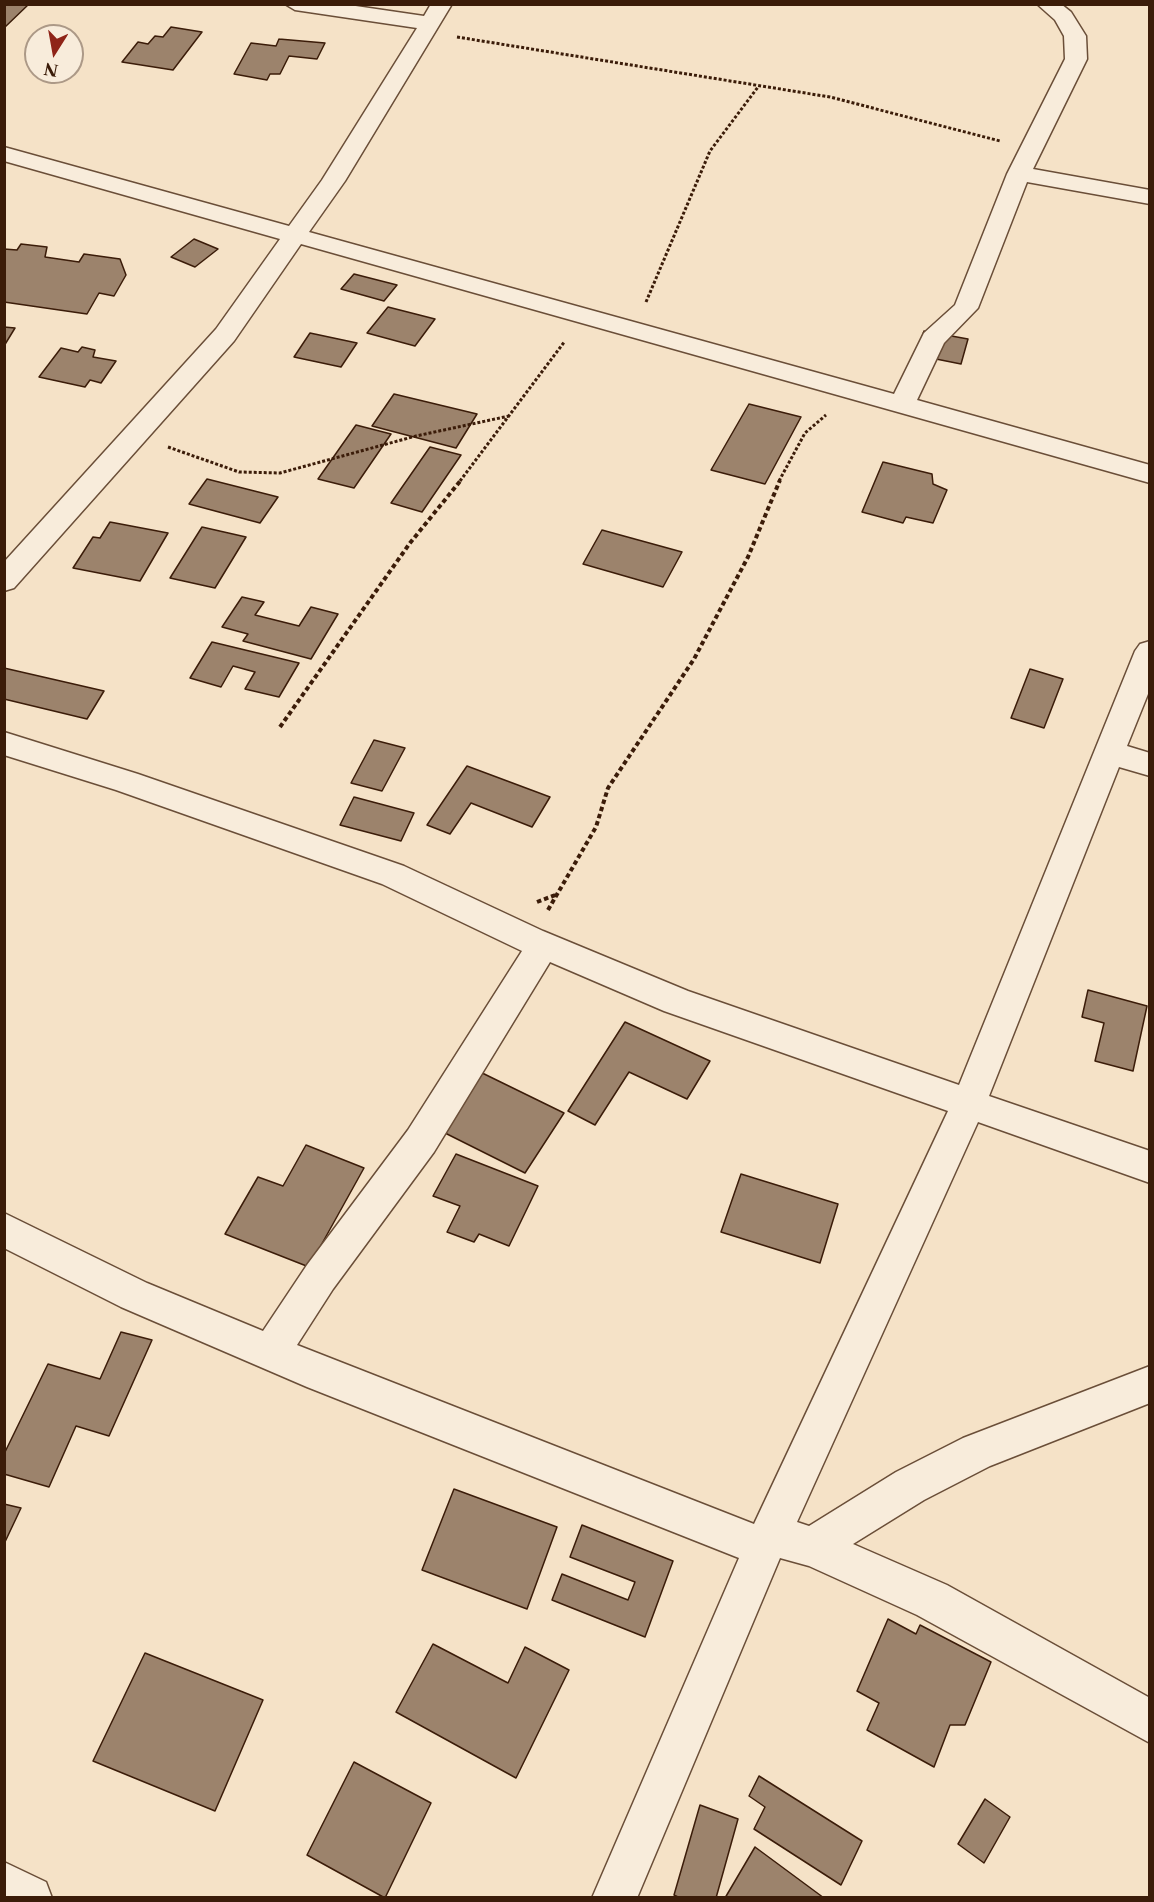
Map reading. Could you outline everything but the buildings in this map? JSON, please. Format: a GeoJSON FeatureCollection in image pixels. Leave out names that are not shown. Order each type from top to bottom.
{"type":"FeatureCollection","features":[{"type":"Feature","properties":{"kind":"street"},"geometry":{"type":"LineString","coordinates":[[295,4],[429,28]]}},
{"type":"Feature","properties":{"kind":"street"},"geometry":{"type":"LineString","coordinates":[[4,580],[225,335],[297,236],[442,4]]}},
{"type":"Feature","properties":{"kind":"street"},"geometry":{"type":"LineString","coordinates":[[901,406],[933,339],[966,308],[1019,174],[1076,59],[1075,36],[1064,16],[1047,4]]}},
{"type":"Feature","properties":{"kind":"street"},"geometry":{"type":"LineString","coordinates":[[4,153],[1149,474]]}},
{"type":"Feature","properties":{"kind":"street"},"geometry":{"type":"LineString","coordinates":[[1019,174],[1149,197]]}},
{"type":"Feature","properties":{"kind":"street"},"geometry":{"type":"LineString","coordinates":[[614,1898],[768,1541],[969,1103],[1111,753],[1149,651]]}},
{"type":"Feature","properties":{"kind":"street"},"geometry":{"type":"LineString","coordinates":[[4,743],[127,782],[393,875],[537,943],[676,1001],[1149,1167]]}},
{"type":"Feature","properties":{"kind":"street"},"geometry":{"type":"LineString","coordinates":[[1111,753],[1149,765]]}},
{"type":"Feature","properties":{"kind":"street"},"geometry":{"type":"LineString","coordinates":[[272,1352],[320,1278],[421,1141],[537,943]]}},
{"type":"Feature","properties":{"kind":"street"},"geometry":{"type":"LineString","coordinates":[[4,1229],[134,1295],[516,1452],[768,1541],[812,1547],[932,1600],[1149,1722]]}},
{"type":"Feature","properties":{"kind":"street"},"geometry":{"type":"LineString","coordinates":[[812,1547],[910,1486],[977,1452],[1149,1384]]}},
{"type":"Feature","properties":{"kind":"street"},"geometry":{"type":"LineString","coordinates":[[4,1884],[30,1898]]}},
{"type":"Feature","properties":{"kind":"path"},"geometry":{"type":"LineString","coordinates":[[429,28],[759,87],[830,97],[948,130],[1032,148]]}},
{"type":"Feature","properties":{"kind":"path"},"geometry":{"type":"LineString","coordinates":[[634,330],[710,151],[759,87]]}},
{"type":"Feature","properties":{"kind":"path"},"geometry":{"type":"LineString","coordinates":[[280,727],[404,552],[510,416],[584,316]]}},
{"type":"Feature","properties":{"kind":"path"},"geometry":{"type":"LineString","coordinates":[[537,943],[596,827],[608,788],[694,659],[748,558],[777,485],[805,433],[855,393]]}},
{"type":"Feature","properties":{"kind":"path"},"geometry":{"type":"LineString","coordinates":[[134,437],[216,465],[258,474],[306,468],[416,436],[510,416]]}}]}
